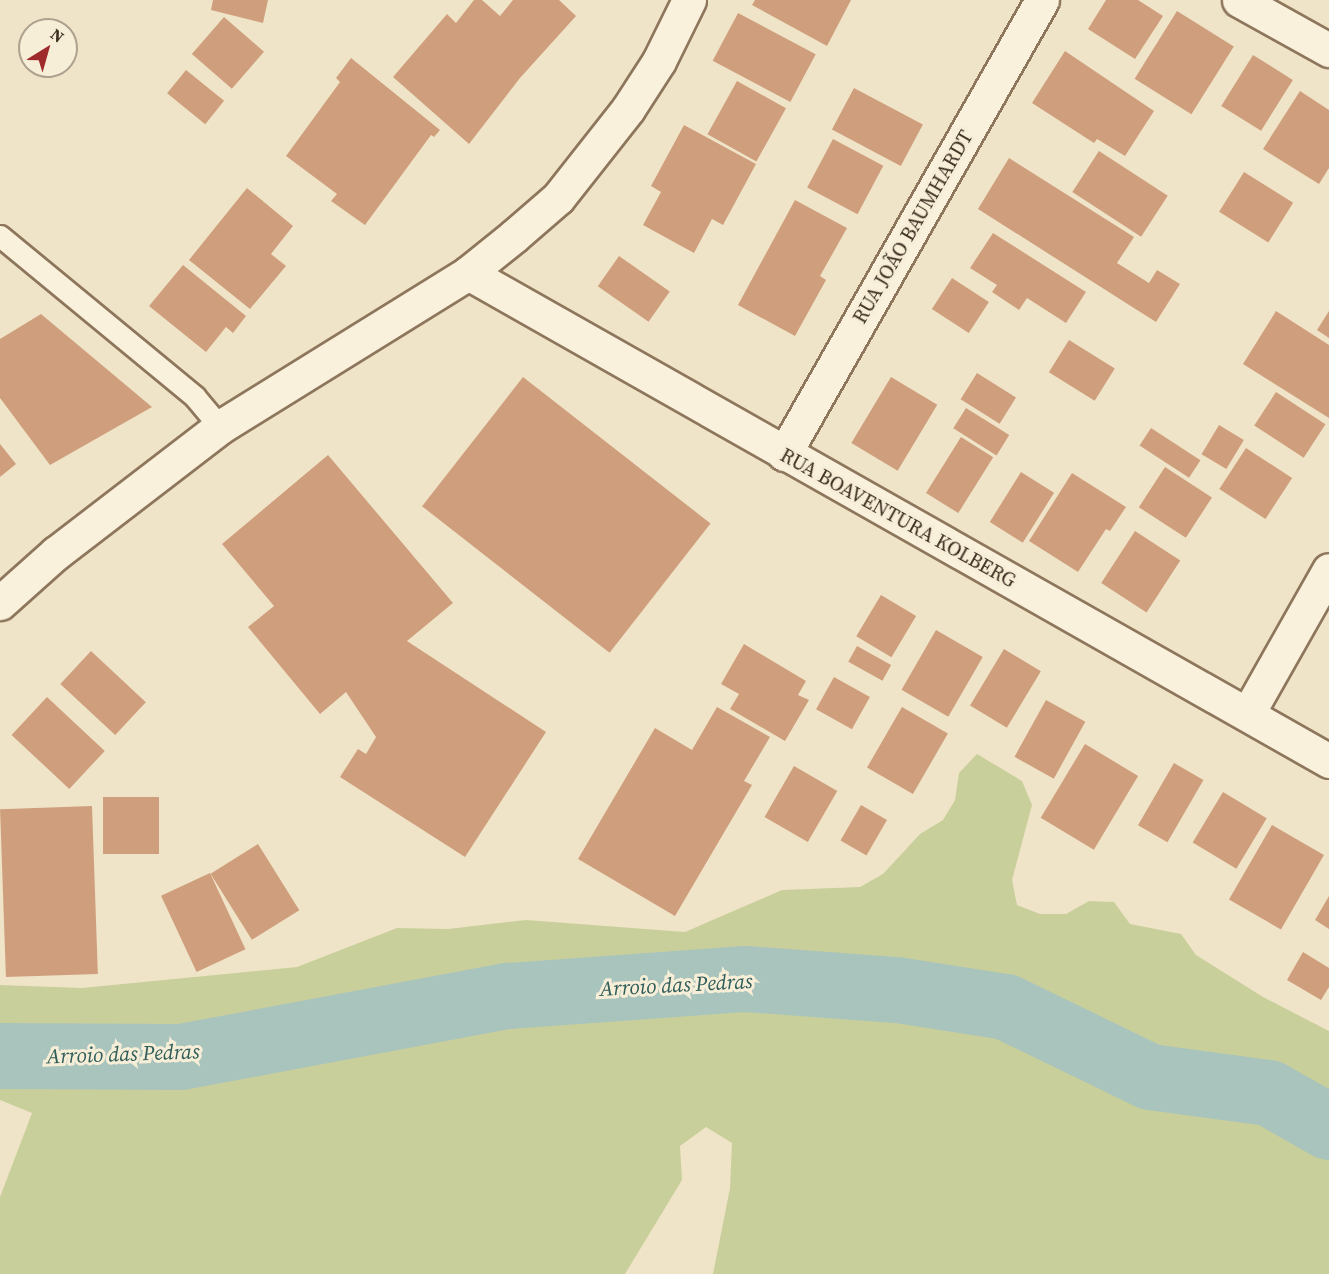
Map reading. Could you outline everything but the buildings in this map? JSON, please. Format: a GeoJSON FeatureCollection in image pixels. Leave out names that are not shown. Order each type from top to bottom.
{"type":"FeatureCollection","features":[{"type":"Feature","properties":{"kind":"street"},"geometry":{"type":"LineString","coordinates":[[0,603],[56,553],[220,427],[468,273],[558,198],[628,109],[658,61],[689,0]]}},
{"type":"Feature","properties":{"kind":"street","name":"RUA JOÃO BAUMHARDT"},"geometry":{"type":"LineString","coordinates":[[784,454],[1042,0]]}},
{"type":"Feature","properties":{"kind":"street"},"geometry":{"type":"LineString","coordinates":[[1239,0],[1329,50]]}},
{"type":"Feature","properties":{"kind":"street","name":"RUA BOAVENTURA KOLBERG"},"geometry":{"type":"LineString","coordinates":[[468,273],[784,454],[1248,713],[1329,761]]}},
{"type":"Feature","properties":{"kind":"street"},"geometry":{"type":"LineString","coordinates":[[1248,713],[1329,570]]}},
{"type":"Feature","properties":{"kind":"lane"},"geometry":{"type":"LineString","coordinates":[[0,236],[195,397],[220,427]]}},
{"type":"Feature","properties":{"kind":"green space"},"geometry":{"type":"Polygon","coordinates":[[[977,754],[1022,781],[1032,805],[1012,880],[1017,905],[1040,914],[1066,914],[1089,901],[1114,902],[1130,924],[1181,934],[1196,955],[1263,997],[1329,1031],[1329,1274],[713,1274],[730,1188],[732,1143],[706,1127],[680,1146],[682,1180],[625,1274],[0,1274],[0,1197],[32,1113],[0,1100],[0,985],[82,988],[297,967],[397,928],[448,929],[526,920],[685,932],[782,890],[860,887],[883,874],[920,834],[943,820],[955,800],[959,773],[977,754]]]}},
{"type":"Feature","properties":{"kind":"waterway","name":"Arroio das Pedras"},"geometry":{"type":"LineString","coordinates":[[0,1056],[181,1057],[508,996],[746,979],[897,990],[1006,1007],[1150,1077],[1269,1093],[1329,1127]]}}]}
